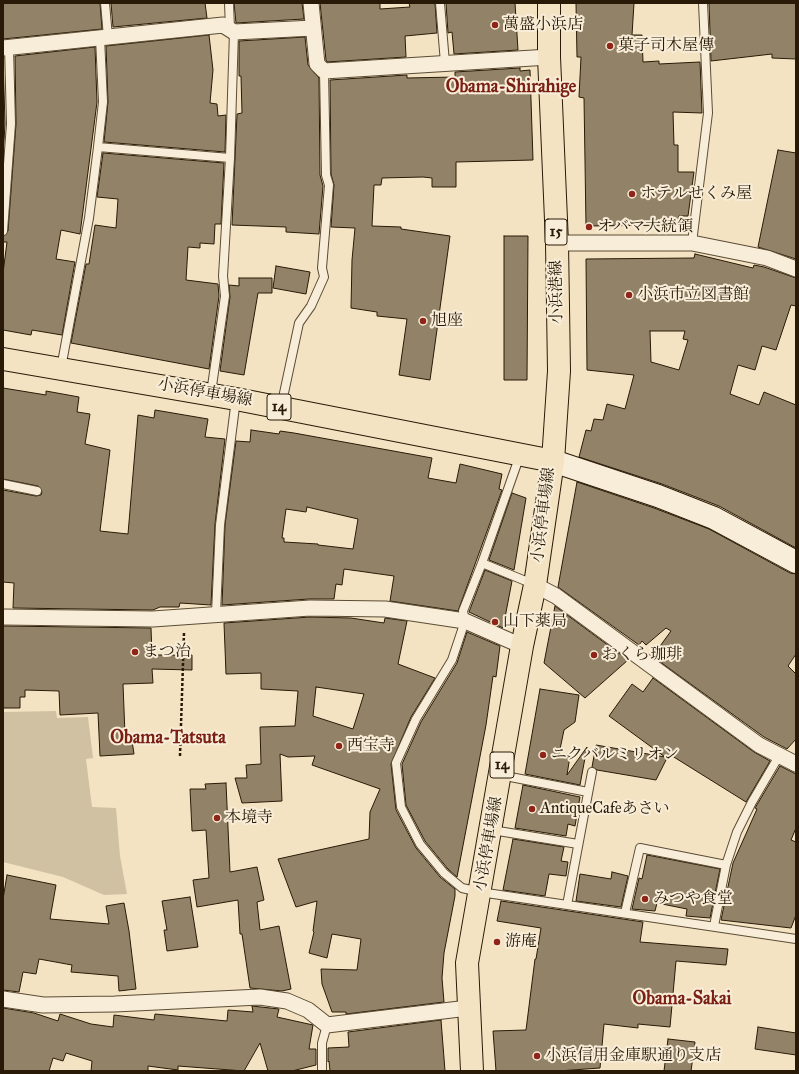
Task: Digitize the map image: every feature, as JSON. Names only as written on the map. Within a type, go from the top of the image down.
[{"type":"main road","name":"小浜港線","points":[[549,3],[549,57],[556,243],[558,371],[553,461]]},
{"type":"main road","name":"小浜停車場線","points":[[3,358],[211,394],[553,461],[535,585],[522,646],[467,963],[472,1071]]},
{"type":"street","points":[[311,3],[317,64],[324,71],[549,57]]},
{"type":"street","points":[[6,47],[223,24],[232,31],[313,28]]},
{"type":"street","points":[[556,243],[692,243],[767,258],[796,270]]},
{"type":"street","points":[[553,461],[658,496],[714,518],[796,562]]},
{"type":"street","points":[[535,585],[556,596],[752,740],[796,764]]},
{"type":"street","points":[[3,617],[153,619],[216,613],[310,608],[385,609],[465,621],[522,646]]},
{"type":"street","points":[[3,999],[43,1005],[115,1004],[260,997],[287,1001],[308,1010],[327,1026],[468,1008]]},
{"type":"lane","points":[[61,368],[89,218],[98,146],[103,102],[105,3]]},
{"type":"lane","points":[[211,394],[224,296],[223,276],[230,158],[232,31],[229,3]]},
{"type":"lane","points":[[440,3],[445,63]]},
{"type":"lane","points":[[692,243],[708,113],[703,3]]},
{"type":"lane","points":[[3,231],[11,124],[6,47]]},
{"type":"lane","points":[[281,408],[299,323],[311,306],[324,277],[322,268],[329,184],[326,175],[324,71]]},
{"type":"lane","points":[[98,146],[230,158]]},
{"type":"lane","points":[[216,613],[220,525],[236,399]]},
{"type":"lane","points":[[520,454],[482,563],[463,612],[465,621],[452,660],[416,719],[396,763],[402,806],[420,844],[444,873],[462,888],[480,892],[796,939]]},
{"type":"lane","points":[[3,484],[37,491]]},
{"type":"lane","points":[[482,563],[535,585]]},
{"type":"lane","points":[[714,926],[726,865],[740,826],[779,756]]},
{"type":"lane","points":[[567,905],[592,772]]},
{"type":"lane","points":[[500,775],[588,792]]},
{"type":"lane","points":[[491,830],[578,844]]},
{"type":"lane","points":[[625,913],[640,848],[726,865]]},
{"type":"lane","points":[[322,1071],[322,1042],[327,1026]]},
{"type":"path","points":[[180,756],[185,616]]},
{"type":"shaded area","points":[[56,711],[57,718],[88,717],[93,758],[86,759],[92,807],[116,808],[120,856],[127,894],[104,895],[63,877],[3,862],[3,712]]},
{"type":"building","points":[[3,3],[100,3],[102,29],[3,39]]},
{"type":"building","points":[[111,3],[205,3],[207,18],[113,27]]},
{"type":"building","points":[[234,3],[302,3],[304,19],[236,23]]},
{"type":"building","points":[[320,3],[380,3],[380,9],[410,7],[409,3],[435,3],[437,33],[405,36],[406,57],[327,62]]},
{"type":"building","name":"萬盛小浜店","points":[[446,3],[515,3],[518,50],[454,54],[452,32],[448,33]]},
{"type":"building","points":[[576,3],[634,3],[632,35],[642,35],[643,62],[659,61],[659,64],[700,62],[702,113],[673,112],[674,145],[678,145],[678,172],[694,172],[688,216],[679,216],[679,225],[586,226],[584,98],[579,97],[581,57],[577,57]]},
{"type":"building","points":[[709,3],[796,3],[796,59],[772,58],[772,54],[711,61]]},
{"type":"building","points":[[209,35],[213,70],[210,103],[217,104],[218,116],[226,115],[225,152],[104,142],[108,102],[106,46]]},
{"type":"building","points":[[305,37],[308,65],[319,78],[320,175],[323,186],[319,234],[286,232],[286,227],[232,225],[237,114],[242,113],[241,76],[239,76],[239,41]]},
{"type":"building","points":[[95,47],[97,102],[80,234],[61,230],[56,259],[75,262],[62,335],[32,330],[31,335],[3,330],[3,273],[7,242],[3,242],[3,236],[8,231],[16,124],[15,56]]},
{"type":"building","points":[[3,57],[5,124],[3,157]]},
{"type":"building","points":[[520,68],[520,71],[530,70],[533,160],[456,162],[456,187],[432,187],[432,178],[423,177],[382,178],[381,185],[374,185],[372,226],[401,227],[401,229],[450,236],[430,380],[399,375],[407,319],[377,316],[377,312],[351,308],[352,260],[355,228],[331,227],[334,185],[331,174],[330,80],[407,75],[407,78],[455,77],[455,72]]},
{"type":"building","points":[[778,150],[796,153],[796,259],[758,247]]},
{"type":"building","points":[[103,153],[224,163],[221,224],[215,224],[214,244],[200,243],[200,248],[188,247],[186,280],[218,284],[219,296],[209,369],[71,343],[86,264],[89,264],[95,225],[116,228],[118,199],[97,197]]},
{"type":"building","points":[[504,236],[528,236],[527,380],[504,380]]},
{"type":"building","points":[[695,254],[753,268],[754,265],[796,278],[796,306],[791,305],[776,350],[762,346],[755,370],[738,365],[730,394],[759,405],[764,392],[796,405],[796,548],[719,506],[662,484],[579,457],[586,430],[591,431],[594,419],[603,420],[607,404],[625,409],[634,375],[587,370],[586,259],[694,258]],"holes":[[[650,331],[685,331],[683,339],[688,340],[679,370],[651,362]]]},
{"type":"building","points":[[276,266],[310,272],[306,294],[273,288]]},
{"type":"building","points":[[239,278],[272,278],[272,293],[258,293],[244,375],[220,371],[230,297],[229,285],[239,286]]},
{"type":"building","points":[[3,388],[46,395],[46,391],[79,397],[77,412],[90,414],[85,444],[110,450],[100,531],[128,534],[138,415],[154,418],[155,410],[208,419],[205,437],[225,439],[215,524],[211,605],[180,603],[179,607],[160,607],[153,610],[13,608],[14,583],[3,582],[3,490],[36,496],[41,495],[42,492],[38,486],[3,479]]},
{"type":"building","points":[[251,430],[279,434],[280,431],[432,458],[428,478],[456,483],[460,464],[502,474],[499,489],[502,490],[458,611],[390,601],[394,576],[344,569],[342,585],[336,584],[334,599],[309,599],[222,605],[225,525],[236,441],[250,442]],"holes":[[[307,507],[358,519],[353,549],[318,544],[284,542],[284,538],[282,538],[286,509],[306,512]]]},
{"type":"building","points":[[577,482],[654,508],[709,529],[790,573],[796,574],[796,654],[788,666],[796,674],[796,739],[787,749],[764,737],[663,664],[655,653],[671,631],[666,628],[646,645],[642,641],[639,645],[558,587]]},
{"type":"building","points":[[512,493],[526,498],[514,570],[489,560]]},
{"type":"building","points":[[485,570],[512,581],[503,628],[469,612]]},
{"type":"building","points":[[555,606],[628,660],[585,698],[544,663]]},
{"type":"building","points":[[310,617],[351,618],[384,623],[385,618],[407,621],[398,664],[435,678],[411,717],[391,764],[396,810],[416,848],[440,877],[455,889],[444,953],[442,978],[444,1002],[346,1014],[346,1012],[332,1012],[322,984],[321,969],[357,970],[361,939],[332,934],[327,958],[309,953],[314,932],[317,901],[296,907],[278,859],[369,839],[370,812],[380,789],[312,765],[315,756],[288,757],[280,754],[282,801],[242,803],[235,778],[247,778],[246,765],[261,764],[260,727],[295,726],[298,691],[261,689],[261,673],[226,674],[224,623]],"holes":[[[316,687],[364,694],[353,729],[313,716]]]},
{"type":"building","points":[[3,626],[151,628],[152,655],[192,655],[192,670],[152,669],[153,683],[123,684],[125,735],[131,734],[134,754],[100,756],[98,713],[60,715],[59,691],[25,690],[25,697],[20,697],[20,708],[3,708]]},
{"type":"building","points":[[467,632],[500,646],[496,677],[493,676],[486,725],[457,877],[448,869],[425,841],[406,805],[402,764],[421,722],[457,663]]},
{"type":"building","points":[[653,678],[754,752],[770,761],[746,802],[669,754],[656,780],[597,770],[592,767],[596,745],[665,757],[609,716],[632,684],[643,692]]},
{"type":"building","points":[[540,689],[579,695],[575,722],[564,730],[559,754],[570,756],[567,775],[587,747],[580,785],[525,774]]},
{"type":"building","points":[[780,766],[796,774],[796,828],[791,840],[796,842],[796,915],[791,928],[721,920],[733,863],[757,809],[755,808]]},
{"type":"building","points":[[226,783],[230,872],[257,867],[264,900],[257,902],[260,930],[279,926],[291,989],[282,991],[250,988],[242,934],[240,934],[238,900],[197,907],[193,880],[209,878],[206,830],[192,831],[190,789],[206,789],[205,784]]},
{"type":"building","points":[[523,785],[580,797],[575,826],[568,824],[566,836],[515,828]]},
{"type":"building","points":[[513,839],[564,847],[561,861],[568,862],[566,876],[549,874],[545,896],[503,890]]},
{"type":"building","points":[[647,855],[720,869],[710,918],[686,916],[687,909],[657,903],[655,911],[632,909],[639,878],[642,879]]},
{"type":"building","points":[[612,872],[628,876],[621,907],[576,901],[580,874],[611,879]]},
{"type":"building","points":[[7,875],[56,885],[50,919],[109,924],[106,906],[124,903],[136,989],[119,991],[118,976],[71,972],[72,965],[39,959],[36,974],[23,972],[19,992],[3,990],[3,899]]},
{"type":"building","points":[[190,897],[198,947],[167,951],[164,930],[167,930],[162,901]]},
{"type":"building","points":[[501,901],[643,922],[640,942],[728,949],[726,965],[676,961],[670,1027],[638,1024],[638,1028],[604,1024],[600,1068],[558,1071],[496,1071],[493,1031],[526,1030],[535,959],[541,928],[497,921]]},
{"type":"building","points":[[252,1006],[279,1009],[277,1017],[313,1025],[309,1049],[316,1049],[316,1065],[292,1071],[268,1071],[260,1043],[244,1071],[178,1066],[178,1070],[148,1066],[148,1071],[91,1071],[92,1061],[66,1053],[63,1061],[53,1058],[49,1071],[3,1071],[3,1008],[34,1013],[58,1021],[60,1014],[91,1024],[113,1027],[114,1015],[154,1020],[155,1014],[227,1021],[228,1010],[253,1012]]},
{"type":"building","points":[[441,1020],[445,1071],[330,1071],[329,1061],[328,1062],[328,1048],[349,1047],[348,1032]]},
{"type":"building","points":[[758,1027],[796,1033],[796,1055],[755,1049]]},
{"type":"building","points":[[668,1039],[695,1042],[691,1071],[664,1071]]},
{"type":"place","name":"萬盛小浜店","points":[[495,25]]},
{"type":"place","name":"菓子司木屋傳","points":[[610,46]]},
{"type":"place","name":"ホテルせくみ屋","points":[[632,194]]},
{"type":"place","name":"オバマ大統領","points":[[589,227]]},
{"type":"place","name":"小浜市立図書館","points":[[629,295]]},
{"type":"place","name":"旭座","points":[[423,321]]},
{"type":"place","name":"山下薬局","points":[[495,622]]},
{"type":"place","name":"まつ治","points":[[135,652]]},
{"type":"place","name":"おくら珈琲","points":[[594,655]]},
{"type":"place","name":"西宝寺","points":[[339,746]]},
{"type":"place","name":"ニクバルミリオン","points":[[543,755]]},
{"type":"place","name":"AntiqueCafeあさい","points":[[532,809]]},
{"type":"place","name":"本境寺","points":[[217,818]]},
{"type":"place","name":"みつや食堂","points":[[645,899]]},
{"type":"place","name":"游庵","points":[[497,942]]},
{"type":"place","name":"小浜信用金庫駅通り支店","points":[[537,1056]]},
{"type":"district","name":"Obama-Shirahige","points":[[511,88]]},
{"type":"district","name":"Obama-Tatsuta","points":[[168,739]]},
{"type":"district","name":"Obama-Sakai","points":[[682,1000]]}]
